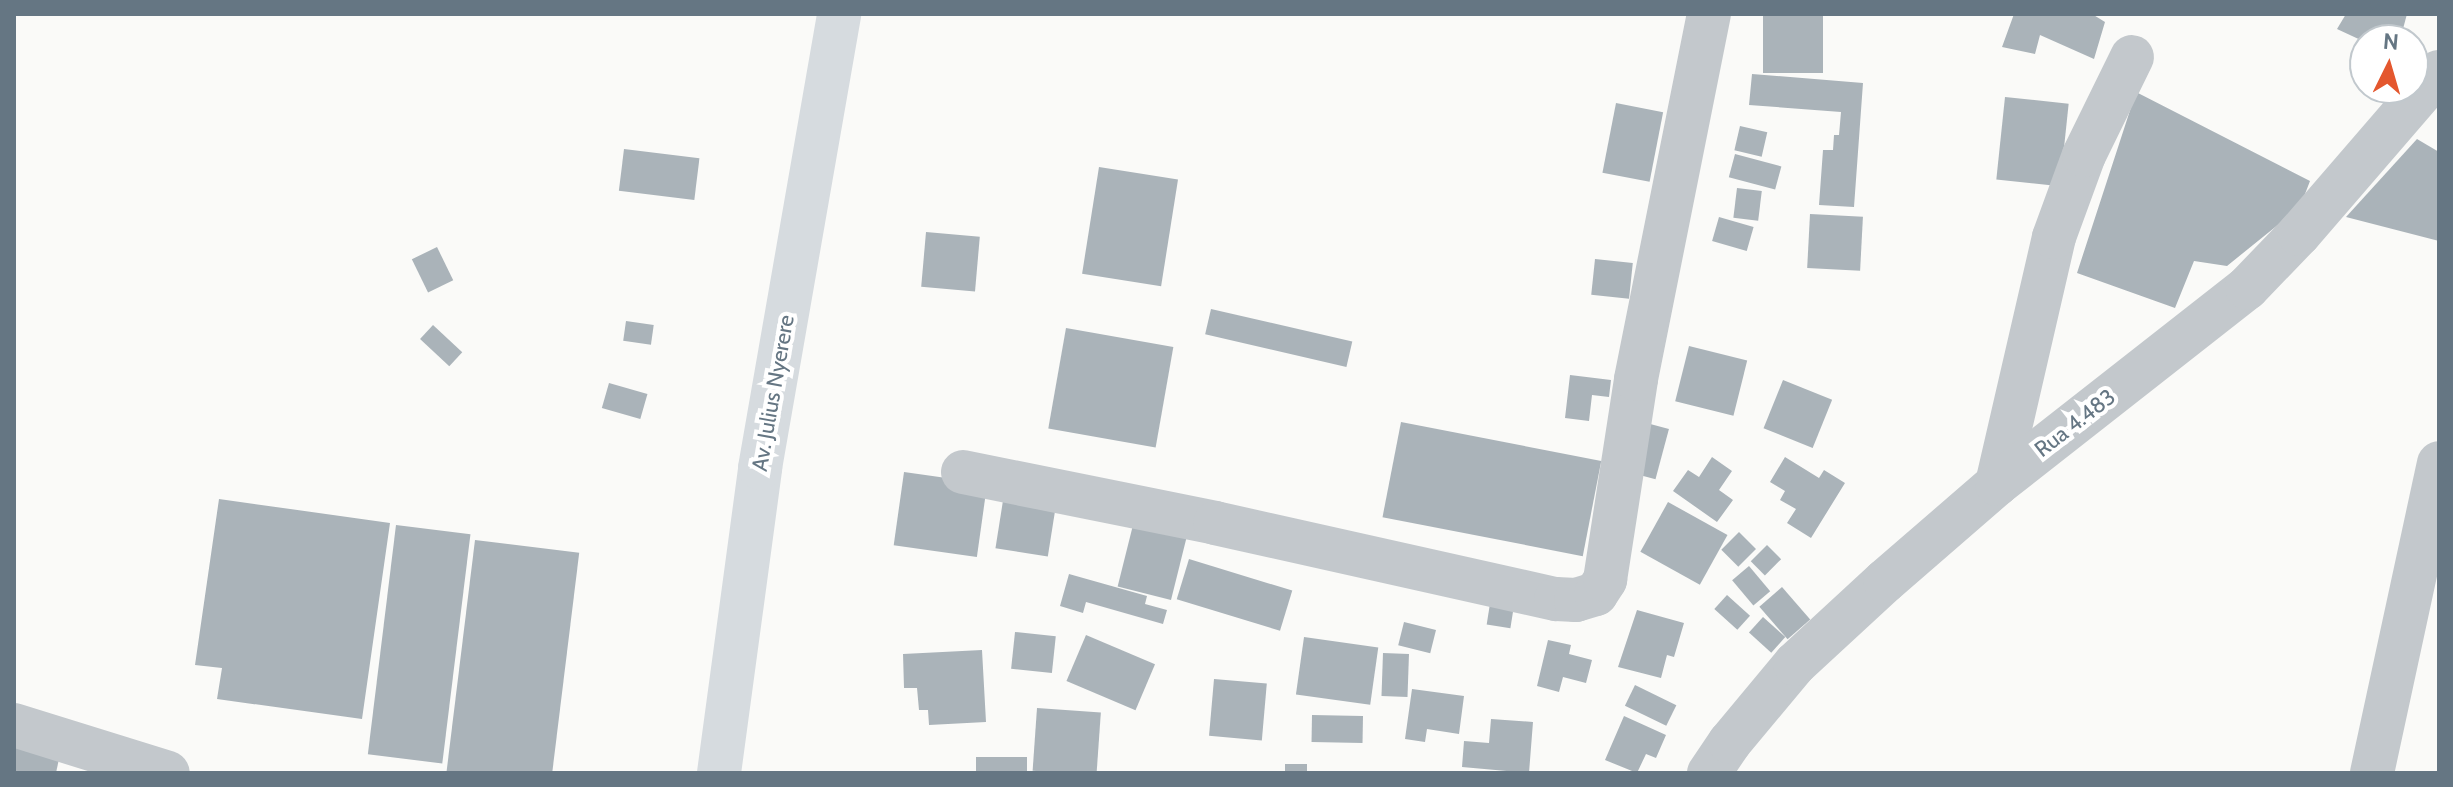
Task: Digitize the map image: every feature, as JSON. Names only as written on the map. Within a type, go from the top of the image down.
[{"type":"main road","name":"Av. Julius Nyerere","points":[[719,773],[760,468],[839,14]]},
{"type":"street","points":[[963,472],[1215,523],[1556,599],[1576,600],[1596,594],[1605,580],[1636,379],[1709,14]]},
{"type":"street","points":[[1997,484],[2054,237],[2084,155],[2132,57]]},
{"type":"street","name":"Rua 4.483","points":[[1709,773],[1730,742],[1795,664],[1997,484],[2247,288],[2299,234],[2439,72]]},
{"type":"street","points":[[2372,773],[2439,463]]},
{"type":"street","points":[[14,725],[168,773]]},
{"type":"building","points":[[1763,14],[1823,14],[1823,73],[1763,73]]},
{"type":"building","points":[[2014,14],[2092,14],[2105,22],[2094,59],[2040,35],[2035,54],[2002,47]]},
{"type":"building","points":[[2346,14],[2407,14],[2404,24],[2349,24],[2349,35],[2337,29]]},
{"type":"building","points":[[1752,74],[1863,83],[1854,207],[1819,205],[1823,150],[1833,150],[1834,135],[1839,135],[1841,112],[1749,105]]},
{"type":"building","points":[[2136,92],[2310,181],[2300,207],[2227,266],[2194,261],[2175,308],[2077,273]]},
{"type":"building","points":[[2005,97],[2069,104],[2060,186],[1996,180]]},
{"type":"building","points":[[1616,103],[1663,112],[1650,182],[1602,173]]},
{"type":"building","points":[[1740,126],[1767,132],[1762,157],[1734,150]]},
{"type":"building","points":[[2417,139],[2439,152],[2439,241],[2346,217]]},
{"type":"building","points":[[624,149],[699,158],[694,200],[619,191]]},
{"type":"building","points":[[1735,154],[1781,166],[1775,190],[1729,177]]},
{"type":"building","points":[[1099,167],[1178,180],[1161,286],[1082,274]]},
{"type":"building","points":[[1737,188],[1762,191],[1758,221],[1733,218]]},
{"type":"building","points":[[1810,214],[1863,217],[1860,271],[1807,268]]},
{"type":"building","points":[[1719,217],[1754,227],[1747,251],[1712,241]]},
{"type":"building","points":[[926,232],[980,237],[975,291],[921,287]]},
{"type":"building","points":[[437,247],[453,280],[428,293],[412,259]]},
{"type":"building","points":[[1595,259],[1633,263],[1629,299],[1591,295]]},
{"type":"building","points":[[1211,309],[1352,342],[1346,367],[1205,334]]},
{"type":"building","points":[[626,321],[654,325],[651,345],[623,341]]},
{"type":"building","points":[[433,325],[462,352],[449,366],[420,339]]},
{"type":"building","points":[[1066,328],[1173,347],[1156,447],[1048,428]]},
{"type":"building","points":[[1689,346],[1747,361],[1733,416],[1675,401]]},
{"type":"building","points":[[1570,375],[1611,380],[1609,397],[1592,395],[1589,421],[1565,418]]},
{"type":"building","points":[[1783,380],[1832,400],[1813,448],[1764,428]]},
{"type":"building","points":[[609,383],[647,394],[640,419],[602,408]]},
{"type":"building","points":[[1639,421],[1669,429],[1655,479],[1626,471]]},
{"type":"building","points":[[1401,422],[1601,461],[1583,556],[1382,517]]},
{"type":"building","points":[[1712,457],[1732,471],[1719,490],[1733,500],[1717,522],[1673,491],[1688,470],[1699,477]]},
{"type":"building","points":[[1785,457],[1819,478],[1824,470],[1845,483],[1811,538],[1787,523],[1796,509],[1780,500],[1785,491],[1770,482]]},
{"type":"building","points":[[904,472],[987,484],[977,557],[894,545]]},
{"type":"building","points":[[1005,488],[1057,496],[1048,557],[995,548]]},
{"type":"building","points":[[219,499],[390,523],[362,719],[217,699],[222,668],[195,665]]},
{"type":"building","points":[[1668,502],[1727,535],[1700,585],[1640,552]]},
{"type":"building","points":[[1137,509],[1190,522],[1171,600],[1118,587]]},
{"type":"building","points":[[396,525],[470,534],[442,763],[368,754]]},
{"type":"building","points":[[1739,532],[1756,549],[1738,567],[1721,550]]},
{"type":"building","points":[[475,540],[579,553],[552,773],[446,772]]},
{"type":"building","points":[[1767,545],[1781,559],[1765,575],[1751,561]]},
{"type":"building","points":[[1189,559],[1292,591],[1280,631],[1177,599]]},
{"type":"building","points":[[1749,566],[1770,591],[1753,605],[1732,580]]},
{"type":"building","points":[[1069,574],[1147,596],[1145,604],[1167,610],[1163,624],[1086,602],[1083,613],[1060,606]]},
{"type":"building","points":[[1782,587],[1810,619],[1788,639],[1759,607]]},
{"type":"building","points":[[1492,591],[1516,595],[1510,628],[1487,625]]},
{"type":"building","points":[[1727,595],[1750,616],[1737,630],[1714,609]]},
{"type":"building","points":[[1637,610],[1684,623],[1674,657],[1667,655],[1661,678],[1618,667]]},
{"type":"building","points":[[1763,617],[1785,637],[1771,653],[1749,633]]},
{"type":"building","points":[[1404,622],[1436,630],[1430,653],[1398,645]]},
{"type":"building","points":[[1015,632],[1056,636],[1052,673],[1011,669]]},
{"type":"building","points":[[1086,635],[1155,664],[1136,710],[1066,681]]},
{"type":"building","points":[[1304,637],[1378,647],[1370,705],[1296,694]]},
{"type":"building","points":[[1548,640],[1571,645],[1569,654],[1592,660],[1586,683],[1563,677],[1559,692],[1537,686]]},
{"type":"building","points":[[982,650],[986,722],[929,725],[928,710],[919,710],[917,688],[904,688],[903,654]]},
{"type":"building","points":[[1383,653],[1409,654],[1407,697],[1381,696]]},
{"type":"building","points":[[1214,679],[1267,684],[1262,740],[1209,736]]},
{"type":"building","points":[[1635,685],[1676,705],[1666,726],[1625,706]]},
{"type":"building","points":[[1412,689],[1464,696],[1459,734],[1427,729],[1425,742],[1405,739]]},
{"type":"building","points":[[1037,708],[1101,712],[1097,773],[1033,771]]},
{"type":"building","points":[[1312,715],[1363,716],[1363,743],[1312,742]]},
{"type":"building","points":[[1624,716],[1666,735],[1656,758],[1646,754],[1637,773],[1605,760]]},
{"type":"building","points":[[1491,719],[1533,722],[1529,773],[1462,767],[1464,741],[1489,743]]},
{"type":"building","points":[[14,744],[60,754],[56,773],[14,773]]},
{"type":"building","points":[[976,757],[1027,757],[1027,773],[976,773]]},
{"type":"building","points":[[1285,764],[1307,764],[1307,773],[1285,773]]}]
